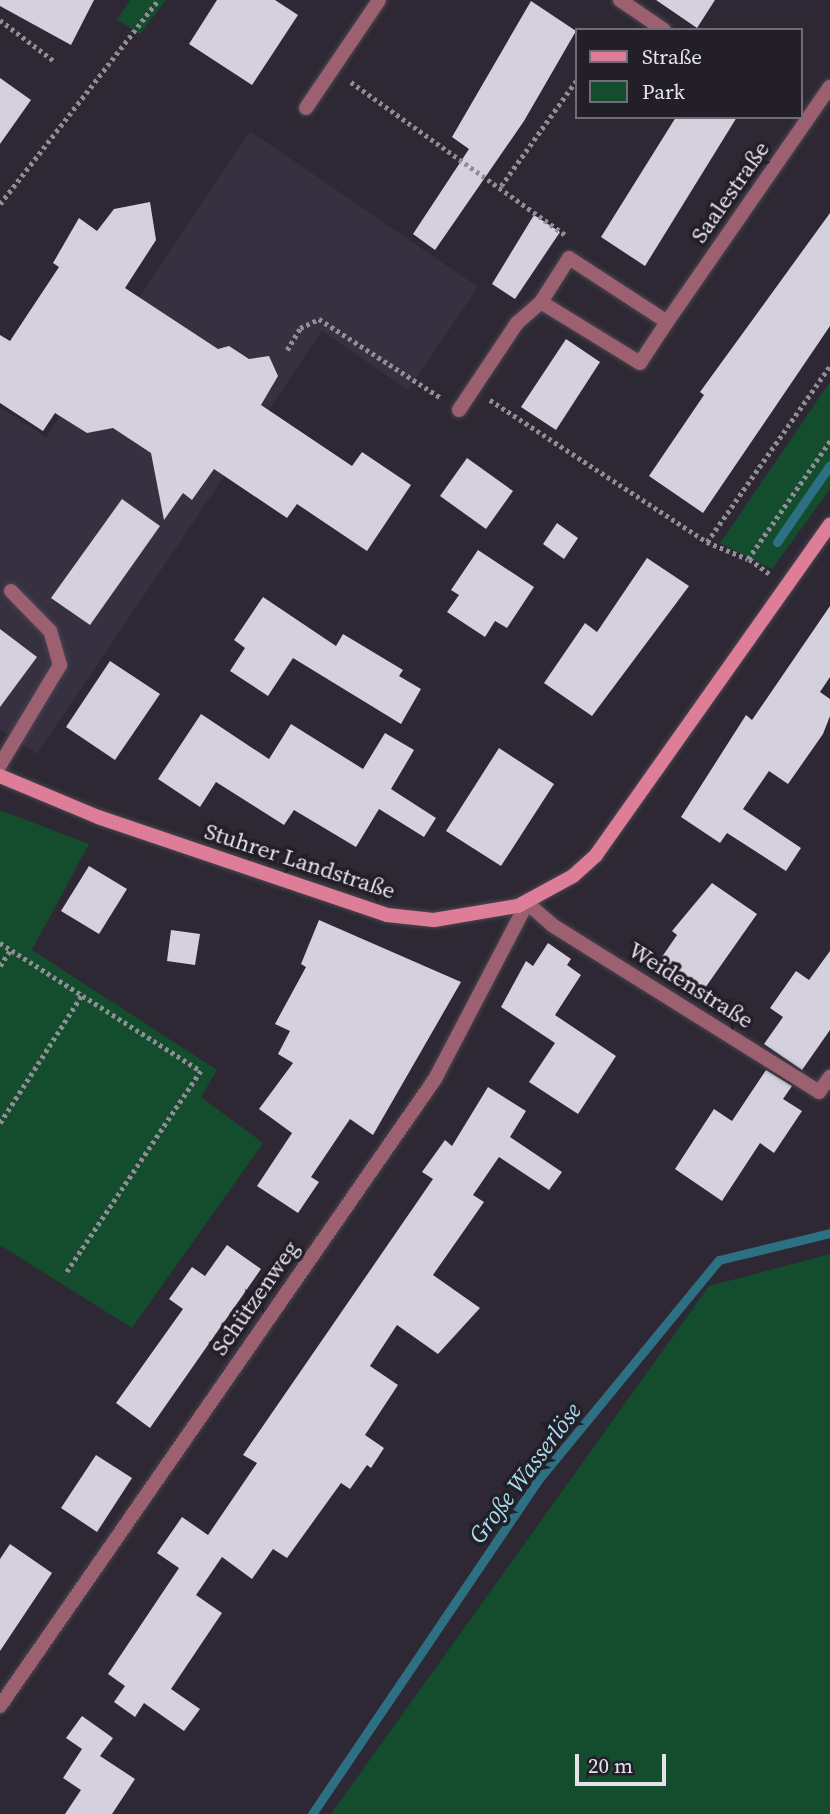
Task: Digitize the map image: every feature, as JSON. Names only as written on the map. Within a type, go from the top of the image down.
[{"type":"main road","name":"Stuhrer Landstraße","points":[[0,776],[98,817],[387,915],[435,920],[527,903],[596,855],[830,524]]},
{"type":"street","points":[[306,108],[379,0]]},
{"type":"street","points":[[620,0],[661,28]]},
{"type":"street","name":"Saalestraße","points":[[802,118],[830,87]]},
{"type":"street","name":"Saalestraße","points":[[541,302],[640,363],[799,121]]},
{"type":"street","points":[[459,410],[517,323],[541,302],[569,258],[667,322]]},
{"type":"street","points":[[0,765],[60,665],[50,631],[11,591]]},
{"type":"street","name":"Weidenstraße","points":[[527,903],[552,925],[819,1092],[830,1077]]},
{"type":"street","name":"Schützenweg","points":[[0,1706],[435,1079],[527,903]]},
{"type":"path","points":[[0,204],[158,0]]},
{"type":"path","points":[[0,20],[54,61]]},
{"type":"path","points":[[332,69],[567,231],[569,258]]},
{"type":"path","points":[[502,186],[574,84]]},
{"type":"path","points":[[287,351],[300,328],[319,319],[459,410]]},
{"type":"path","points":[[707,542],[830,366]]},
{"type":"path","points":[[472,389],[707,542],[748,559],[788,586]]},
{"type":"path","points":[[748,559],[830,441]]},
{"type":"path","points":[[0,943],[83,993],[201,1071],[65,1275]]},
{"type":"path","points":[[0,966],[11,949]]},
{"type":"path","points":[[0,1123],[83,993]]},
{"type":"shaded area","points":[[250,131],[478,287],[408,390],[322,331],[37,754],[0,729],[0,407],[46,437]]},
{"type":"green space","points":[[130,0],[166,0],[140,34],[117,20]]},
{"type":"green space","points":[[830,382],[830,489],[772,569],[720,543]]},
{"type":"green space","points":[[0,810],[89,844],[32,950],[217,1070],[201,1097],[263,1143],[132,1328],[0,1245]]},
{"type":"green space","points":[[830,1254],[830,1814],[331,1814],[709,1286]]},
{"type":"building","points":[[0,0],[94,0],[71,45],[0,6]]},
{"type":"building","points":[[217,0],[275,0],[298,15],[252,85],[189,44]]},
{"type":"building","points":[[656,0],[715,0],[697,28]]},
{"type":"building","points":[[531,1],[574,30],[574,34],[524,121],[435,250],[413,234],[469,149],[452,137]]},
{"type":"building","points":[[0,78],[31,100],[0,144]]},
{"type":"building","points":[[675,119],[736,119],[645,266],[601,237]]},
{"type":"building","points":[[150,202],[156,240],[125,288],[218,349],[229,346],[249,359],[269,356],[278,376],[261,405],[352,466],[362,452],[411,485],[367,551],[297,504],[287,518],[214,469],[192,500],[183,493],[164,520],[151,453],[113,428],[87,433],[55,413],[43,431],[0,403],[0,335],[10,341],[59,267],[53,263],[79,218],[97,231],[114,209]]},
{"type":"building","points":[[830,213],[830,326],[703,513],[649,476],[704,395],[700,392]]},
{"type":"building","points":[[534,215],[560,232],[515,299],[492,284]]},
{"type":"building","points":[[566,339],[600,362],[556,430],[521,407]]},
{"type":"building","points":[[467,458],[513,491],[486,529],[440,496]]},
{"type":"building","points":[[122,499],[160,526],[90,625],[51,598]]},
{"type":"building","points":[[557,523],[578,538],[564,559],[543,544]]},
{"type":"building","points":[[478,550],[534,587],[507,628],[495,621],[485,637],[447,612],[459,595],[451,590]]},
{"type":"building","points":[[647,558],[689,586],[592,716],[544,683],[585,623],[597,632]]},
{"type":"building","points":[[263,597],[336,646],[343,634],[403,670],[399,676],[421,689],[401,724],[293,658],[268,696],[230,671],[245,648],[234,640]]},
{"type":"building","points":[[830,606],[830,677],[820,692],[830,699],[830,716],[823,734],[788,784],[769,771],[743,809],[801,848],[786,871],[727,833],[720,843],[681,817],[746,715],[752,720]]},
{"type":"building","points":[[0,629],[37,657],[0,707]]},
{"type":"building","points":[[110,661],[160,694],[115,760],[66,727]]},
{"type":"building","points":[[201,714],[269,759],[291,724],[363,769],[385,733],[414,750],[391,789],[436,818],[424,837],[379,809],[356,847],[294,810],[284,825],[216,782],[200,807],[158,779]]},
{"type":"building","points":[[499,748],[554,784],[501,866],[446,831]]},
{"type":"building","points":[[89,866],[127,889],[99,934],[61,911]]},
{"type":"building","points":[[712,883],[757,914],[698,998],[655,967],[677,935],[672,931]]},
{"type":"building","points":[[319,920],[461,982],[373,1135],[350,1119],[311,1177],[319,1182],[298,1213],[257,1186],[292,1133],[259,1109],[293,1063],[278,1054],[290,1031],[275,1024],[306,967],[301,964]]},
{"type":"building","points":[[171,930],[200,934],[195,965],[167,961]]},
{"type":"building","points":[[548,943],[571,959],[567,965],[581,975],[555,1015],[616,1056],[578,1114],[529,1082],[555,1043],[501,1007],[526,961],[533,966]]},
{"type":"building","points":[[830,951],[830,1030],[802,1070],[764,1044],[783,1017],[770,1008],[796,971],[809,980]]},
{"type":"building","points":[[766,1070],[792,1086],[783,1099],[802,1111],[774,1153],[760,1143],[722,1201],[675,1169],[714,1109],[732,1121]]},
{"type":"building","points":[[488,1087],[526,1111],[510,1137],[562,1172],[549,1190],[499,1157],[473,1195],[484,1202],[433,1275],[480,1308],[438,1354],[397,1325],[370,1366],[398,1385],[365,1435],[384,1448],[371,1468],[367,1465],[350,1489],[341,1483],[287,1558],[273,1549],[252,1579],[222,1557],[196,1595],[222,1613],[171,1689],[200,1709],[184,1731],[144,1703],[135,1717],[114,1702],[125,1686],[108,1674],[179,1568],[157,1553],[182,1517],[208,1535],[257,1463],[243,1455],[433,1179],[422,1172],[445,1140],[452,1146]]},
{"type":"building","points":[[227,1245],[261,1269],[150,1428],[116,1403],[183,1309],[169,1299],[192,1267],[205,1276]]},
{"type":"building","points":[[96,1455],[132,1478],[97,1532],[61,1508]]},
{"type":"building","points":[[10,1544],[52,1573],[0,1651],[0,1559]]},
{"type":"building","points":[[82,1716],[113,1738],[100,1756],[135,1779],[112,1814],[65,1814],[81,1790],[63,1778],[82,1749],[66,1738]]},
{"type":"waterway","points":[[777,542],[830,465]]},
{"type":"waterway","name":"Große Wasserlöse","points":[[312,1814],[538,1480],[719,1260],[830,1233]]}]
